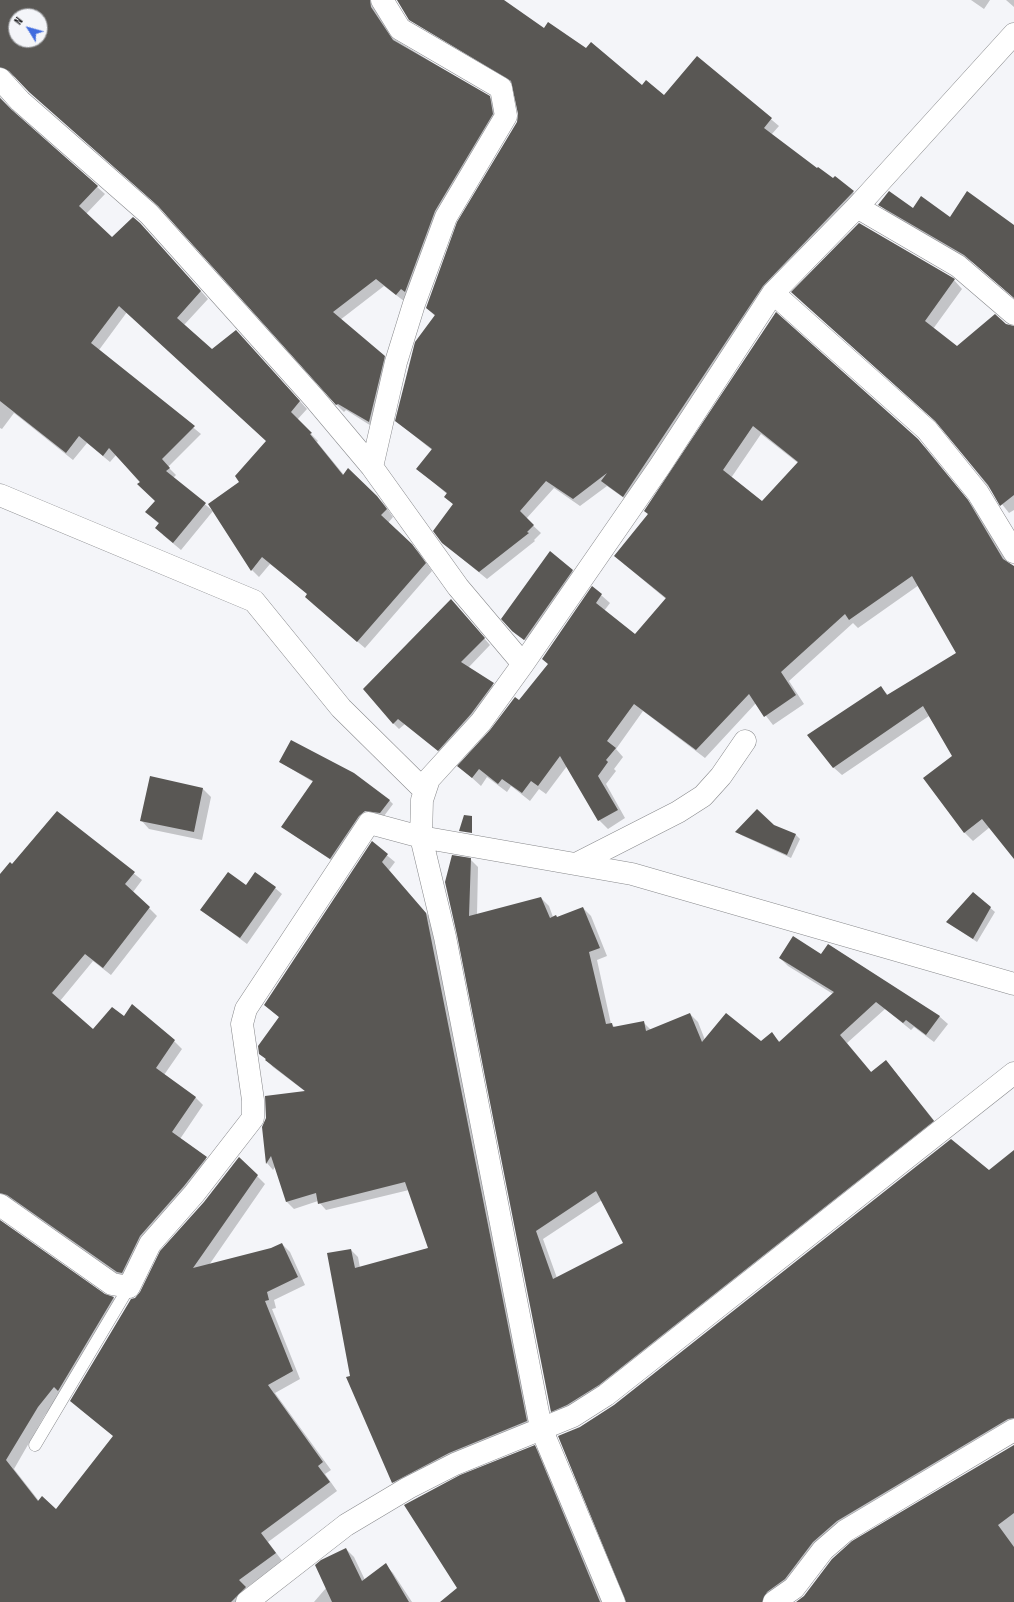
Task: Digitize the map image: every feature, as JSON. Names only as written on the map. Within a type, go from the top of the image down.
[{"type":"street","points":[[372,467],[396,362],[414,304],[444,225],[506,116],[501,88],[400,29],[382,0]]},
{"type":"street","points":[[614,1602],[541,1428],[446,945],[421,837],[422,800],[429,779],[481,722],[524,664],[660,466],[773,293],[857,207],[1014,34]]},
{"type":"street","points":[[0,79],[20,101],[149,214],[314,398],[372,467],[458,587],[524,664]]},
{"type":"street","points":[[857,207],[958,266],[1014,314]]},
{"type":"street","points":[[773,293],[927,430],[978,493],[1014,552]]},
{"type":"street","points":[[0,495],[254,601],[340,708],[425,791]]},
{"type":"street","points":[[576,864],[678,812],[703,796],[721,776],[745,741]]},
{"type":"street","points":[[0,1205],[112,1284],[129,1287],[150,1244],[194,1194],[253,1118],[253,1100],[242,1024],[246,1009],[369,823],[421,837],[632,874],[1014,984]]},
{"type":"street","points":[[247,1602],[346,1525],[408,1488],[455,1464],[573,1416],[606,1395],[1014,1073]]},
{"type":"street","points":[[774,1602],[794,1588],[823,1550],[845,1531],[1014,1430]]},
{"type":"lane","points":[[35,1445],[129,1287]]},
{"type":"building","points":[[0,0],[370,0],[371,7],[393,40],[490,96],[493,114],[435,211],[405,292],[401,289],[396,295],[376,279],[333,312],[385,356],[369,422],[338,404],[336,405],[158,206],[29,92],[9,71],[0,67]]},
{"type":"building","points":[[397,0],[504,0],[544,28],[548,22],[586,48],[591,42],[642,85],[646,80],[664,95],[697,56],[772,118],[764,128],[817,168],[818,167],[833,178],[835,176],[854,191],[763,286],[623,497],[601,481],[607,473],[573,499],[546,481],[520,511],[534,525],[527,532],[529,533],[479,572],[442,543],[433,531],[453,504],[444,497],[447,493],[416,469],[432,449],[395,421],[415,342],[435,315],[426,308],[457,222],[517,122],[518,114],[511,81],[409,20]]},
{"type":"building","points":[[0,98],[98,186],[79,206],[112,237],[133,217],[140,223],[201,291],[177,318],[212,349],[236,330],[300,401],[291,412],[312,433],[310,434],[343,475],[348,468],[377,496],[387,509],[381,515],[412,544],[426,563],[357,642],[305,597],[307,594],[262,557],[251,571],[208,504],[239,482],[235,476],[266,441],[119,306],[91,343],[195,426],[162,459],[170,468],[166,471],[206,503],[173,543],[155,528],[159,523],[145,512],[155,501],[137,484],[140,482],[109,448],[103,456],[79,436],[66,453],[0,401]]},
{"type":"building","points":[[889,191],[913,208],[921,196],[950,217],[967,191],[1014,225],[1014,298],[964,255],[878,205]]},
{"type":"building","points":[[859,223],[955,279],[925,321],[957,346],[995,314],[1006,324],[1014,326],[1014,495],[1000,506],[988,485],[935,421],[791,292]]},
{"type":"building","points":[[776,312],[918,439],[968,500],[1003,559],[1014,566],[1014,859],[982,819],[964,833],[923,778],[952,756],[923,706],[833,768],[807,735],[881,686],[887,695],[956,653],[912,576],[849,620],[845,614],[781,672],[796,695],[764,717],[749,694],[696,750],[634,704],[607,741],[616,748],[606,760],[608,762],[598,776],[618,810],[598,821],[560,756],[538,786],[531,781],[522,793],[502,779],[498,784],[479,769],[472,778],[457,766],[490,730],[515,697],[519,700],[548,664],[542,659],[592,586],[602,594],[596,603],[635,634],[666,598],[614,556],[648,514],[644,511]],"holes":[[[753,426],[798,462],[762,501],[723,470]]]},
{"type":"building","points":[[550,551],[573,570],[524,640],[512,631],[501,619]]},
{"type":"building","points":[[451,599],[485,638],[461,662],[494,683],[471,714],[438,751],[398,719],[393,724],[363,689]]},
{"type":"building","points":[[291,740],[354,773],[390,800],[380,813],[365,811],[359,816],[330,859],[281,827],[313,781],[279,762]]},
{"type":"building","points":[[150,776],[203,788],[194,832],[140,821]]},
{"type":"building","points":[[757,809],[774,825],[796,834],[787,855],[735,832]]},
{"type":"building","points":[[57,811],[135,872],[125,884],[150,907],[103,968],[85,954],[52,993],[93,1029],[112,1007],[124,1016],[132,1004],[175,1040],[156,1068],[196,1097],[172,1132],[207,1157],[184,1186],[140,1236],[122,1273],[117,1272],[7,1195],[0,1193],[0,874],[10,862],[12,864]]},
{"type":"building","points":[[464,815],[472,816],[472,833],[459,831]]},
{"type":"building","points":[[372,841],[388,854],[382,862],[426,913],[527,1421],[449,1453],[392,1483],[346,1377],[350,1376],[327,1253],[351,1249],[355,1268],[428,1248],[405,1182],[318,1204],[316,1193],[286,1202],[271,1156],[266,1164],[262,1127],[266,1118],[265,1096],[305,1091],[265,1060],[266,1059],[259,1054],[258,1046],[279,1017],[264,1005]]},
{"type":"building","points":[[452,855],[471,858],[469,916],[541,897],[550,918],[556,915],[557,917],[583,907],[600,948],[589,952],[606,1024],[612,1023],[613,1027],[644,1021],[646,1031],[690,1013],[702,1042],[726,1013],[761,1041],[772,1032],[779,1042],[834,992],[779,958],[793,936],[821,954],[828,944],[940,1016],[926,1035],[906,1020],[903,1023],[876,1002],[840,1035],[871,1072],[886,1060],[934,1121],[599,1385],[567,1405],[551,1412],[457,935],[445,882]],"holes":[[[596,1191],[623,1243],[553,1279],[536,1231]]]},
{"type":"building","points":[[228,872],[246,885],[255,872],[276,887],[240,938],[200,910]]},
{"type":"building","points":[[973,892],[991,907],[973,939],[946,922]]},
{"type":"building","points":[[951,1139],[989,1170],[1014,1150],[1014,1418],[1008,1419],[837,1521],[813,1542],[785,1579],[767,1592],[762,1602],[626,1602],[558,1436],[580,1427],[614,1405]]},
{"type":"building","points":[[239,1157],[258,1175],[193,1268],[271,1248],[282,1243],[298,1277],[267,1292],[269,1300],[265,1301],[293,1371],[268,1385],[323,1462],[318,1466],[330,1482],[261,1533],[276,1553],[239,1580],[246,1587],[231,1602],[0,1602],[0,1220],[105,1294],[114,1297],[58,1391],[54,1387],[38,1407],[6,1460],[38,1501],[42,1496],[56,1509],[113,1436],[70,1401],[131,1299],[135,1298],[140,1292],[160,1251],[204,1202]]},
{"type":"building","points":[[535,1445],[600,1602],[440,1602],[457,1588],[404,1505],[460,1475]]},
{"type":"building","points":[[1014,1445],[1014,1513],[998,1525],[1014,1547],[1014,1602],[796,1602],[804,1596],[832,1559],[852,1541]]},
{"type":"building","points":[[346,1548],[362,1581],[386,1563],[409,1602],[332,1602],[315,1565],[321,1560]]}]
